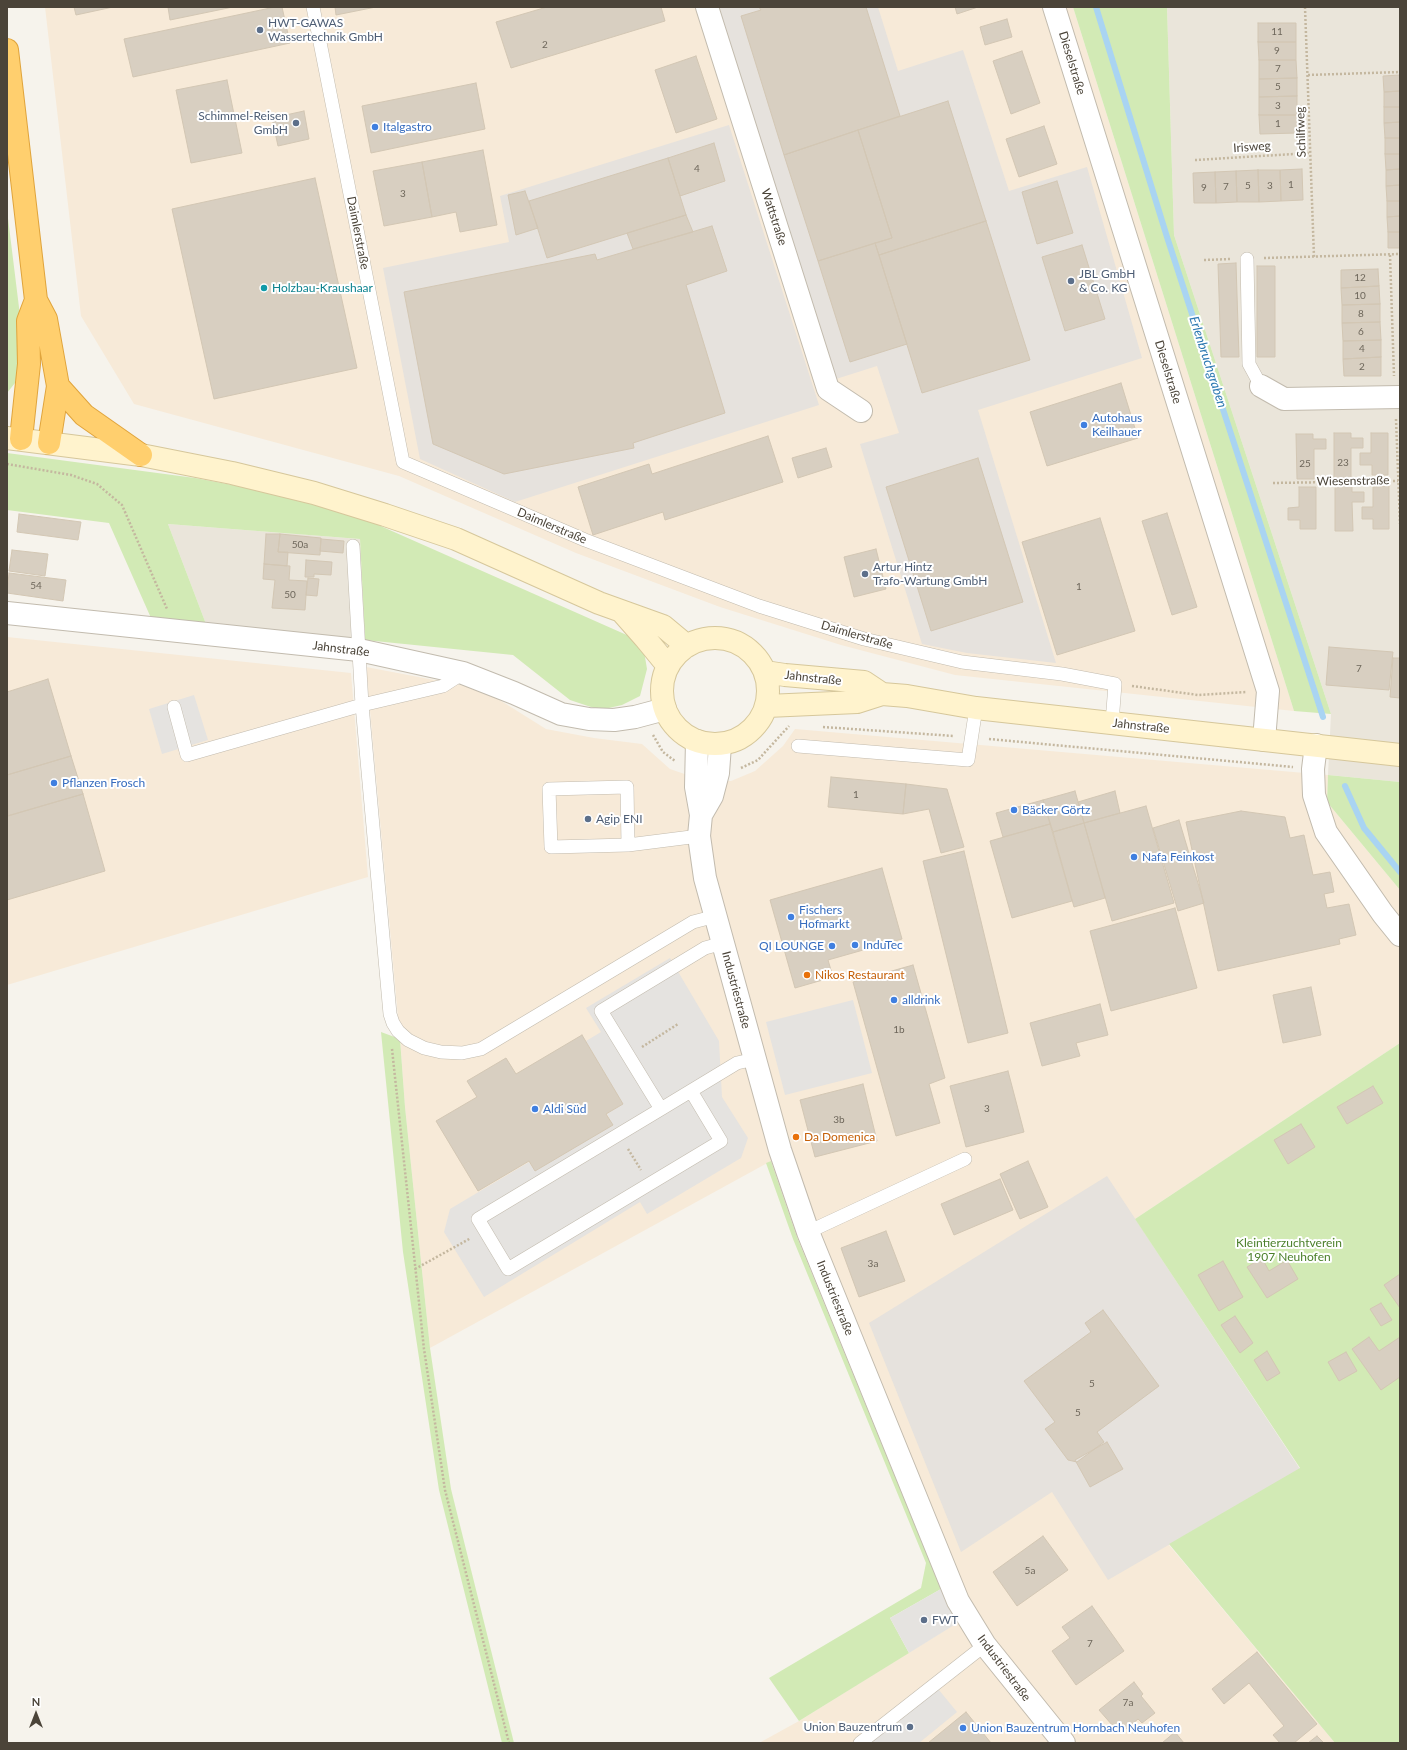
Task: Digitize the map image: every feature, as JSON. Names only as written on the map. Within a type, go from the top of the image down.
[{"type":"highway","points":[[7,50],[36,300],[46,319],[58,386],[49,443]]},
{"type":"highway","points":[[14,438],[29,364],[28,321],[36,300]]},
{"type":"highway","points":[[58,386],[84,415],[141,455]]},
{"type":"street","name":"Wattstraße","points":[[708,7],[828,389],[861,410]]},
{"type":"street","name":"Dieselstraße","points":[[1054,7],[1268,691],[1264,740]]},
{"type":"street","points":[[1261,386],[1284,399],[1397,397]]},
{"type":"street","points":[[14,438],[141,455],[232,473],[314,493],[385,515],[456,540],[622,612],[663,626],[687,646]]},
{"type":"street","name":"Jahnstraße","points":[[7,612],[359,650],[463,673],[561,714],[589,719],[614,720],[635,717],[665,709]]},
{"type":"street","points":[[622,612],[668,666]]},
{"type":"street","points":[[717,638],[732,640],[746,647],[757,658],[765,672],[769,689],[767,706],[760,721],[749,733],[736,741],[720,745],[697,741],[683,734],[672,723],[665,709],[662,695],[663,680],[668,666],[676,655],[687,646],[702,640],[717,638]]},
{"type":"street","name":"Jahnstraße","points":[[765,672],[864,682],[882,694]]},
{"type":"street","name":"Jahnstraße","points":[[767,706],[857,702],[882,694],[907,696],[976,708],[1400,755]]},
{"type":"street","name":"Industriestraße","points":[[697,741],[696,787],[701,815],[699,836],[705,878],[780,1150],[808,1232],[958,1601],[985,1645],[1064,1743]]},
{"type":"street","name":"Industriestraße","points":[[701,815],[712,796],[718,772],[720,745]]},
{"type":"street","points":[[1316,745],[1313,769],[1314,795],[1326,832],[1383,914],[1400,934]]},
{"type":"lane","name":"Daimlerstraße","points":[[313,7],[403,462],[585,540],[759,606],[864,639],[962,662],[1062,674],[1116,684]]},
{"type":"lane","points":[[1247,259],[1249,364],[1261,386]]},
{"type":"lane","points":[[352,546],[362,705],[390,1014],[398,1031],[408,1040],[424,1048],[441,1052],[462,1053],[481,1049],[693,922],[716,916]]},
{"type":"lane","points":[[174,707],[188,755],[362,705],[444,686],[463,673]]},
{"type":"lane","points":[[1112,723],[1116,684]]},
{"type":"lane","points":[[798,746],[968,760],[976,708]]},
{"type":"lane","points":[[628,844],[627,787],[549,789],[551,847],[628,844],[699,836]]},
{"type":"lane","points":[[661,1109],[601,1011],[705,948],[723,943]]},
{"type":"lane","points":[[691,1091],[721,1141],[508,1269],[478,1219],[737,1063],[755,1059]]},
{"type":"lane","points":[[808,1232],[966,1159]]},
{"type":"lane","points":[[860,1743],[985,1645]]},
{"type":"path","name":"Schilfweg","points":[[1305,7],[1314,257]]},
{"type":"path","points":[[1308,75],[1400,72]]},
{"type":"path","name":"Irisweg","points":[[1195,160],[1310,153]]},
{"type":"path","points":[[1204,260],[1400,254]]},
{"type":"path","name":"Wiesenstraße","points":[[1273,482],[1398,481],[1397,397],[1390,255]]},
{"type":"path","points":[[7,464],[71,475],[96,484],[122,505],[176,631]]},
{"type":"path","points":[[1398,481],[1400,524]]},
{"type":"path","points":[[1116,684],[1198,695],[1268,691]]},
{"type":"path","points":[[718,772],[730,772],[758,760],[791,725]]},
{"type":"path","points":[[822,727],[971,737],[1313,769]]},
{"type":"path","points":[[628,1056],[678,1024]]},
{"type":"path","points":[[398,1031],[392,1039],[415,1269],[424,1349],[445,1490],[509,1743]]},
{"type":"path","points":[[620,1134],[649,1184]]},
{"type":"path","points":[[415,1269],[485,1230]]},
{"type":"shaded area","points":[[45,7],[1073,7],[1294,711],[955,675],[841,645],[720,607],[576,553],[399,476],[134,404],[81,316]]},
{"type":"shaded area","points":[[719,7],[878,7],[898,71],[963,50],[1009,191],[1087,167],[1142,358],[978,410],[1056,663],[967,653],[922,644],[860,444],[899,433],[877,366],[836,379]]},
{"type":"shaded area","points":[[1167,7],[1400,7],[1400,782],[1328,775],[1331,714],[1174,235]]},
{"type":"shaded area","points":[[729,125],[819,405],[515,502],[420,459],[383,268],[509,242],[500,196]]},
{"type":"shaded area","points":[[168,524],[360,539],[365,640],[206,624]]},
{"type":"shaded area","name":"Pflanzen Frosch","points":[[7,637],[351,673],[368,877],[7,985]]},
{"type":"shaded area","points":[[366,667],[482,689],[546,729],[594,738],[642,744],[670,769],[702,780],[731,781],[755,771],[783,746],[795,729],[1328,775],[1327,802],[1400,890],[1400,1043],[1135,1219],[1169,1545],[1335,1743],[759,1743],[799,1721],[958,1622],[941,1589],[797,1237],[771,1161],[430,1348],[405,1107]]},
{"type":"shaded area","points":[[194,695],[208,740],[162,754],[149,709]]},
{"type":"shaded area","name":"Aldi Süd","points":[[670,958],[719,1041],[722,1097],[748,1138],[741,1158],[647,1214],[640,1202],[484,1297],[444,1232],[450,1209],[529,1162],[535,1171],[613,1125],[607,1114],[623,1104],[586,1041],[601,1032],[586,1008]]},
{"type":"shaded area","points":[[853,1000],[872,1073],[785,1095],[766,1022]]},
{"type":"shaded area","points":[[1107,1176],[1300,1469],[1108,1580],[1052,1492],[961,1552],[869,1323]]},
{"type":"shaded area","name":"FWT","points":[[941,1589],[959,1622],[909,1653],[890,1618]]},
{"type":"shaded area","name":"Union Bauzentrum","points":[[934,1684],[957,1712],[919,1743],[865,1743]]},
{"type":"green space","points":[[1073,7],[1167,7],[1174,235],[1331,714],[1294,711]]},
{"type":"green space","points":[[7,210],[24,348],[15,383],[7,393]]},
{"type":"green space","points":[[7,453],[195,478],[281,494],[349,512],[629,636],[644,651],[647,669],[640,696],[622,705],[600,710],[570,700],[513,655],[365,640],[360,539],[168,524],[206,624],[151,618],[109,523],[7,510]]},
{"type":"green space","points":[[1328,775],[1400,782],[1400,890],[1327,802]]},
{"type":"green space","points":[[381,1032],[400,1039],[405,1107],[430,1348],[451,1489],[514,1743],[502,1743],[439,1490],[403,1252]]},
{"type":"green space","name":"Kleintierzuchtverein 1907 Neuhofen","points":[[1400,1043],[1400,1743],[1335,1743],[1169,1544],[1300,1468],[1135,1219]]},
{"type":"green space","points":[[771,1161],[797,1237],[941,1589],[890,1618],[909,1653],[799,1721],[769,1678],[921,1588],[926,1563],[793,1239],[766,1163]]},
{"type":"building","points":[[74,7],[113,7],[76,15]]},
{"type":"building","points":[[168,7],[233,7],[170,20]]},
{"type":"building","points":[[275,7],[282,7],[290,43],[133,77],[124,39]]},
{"type":"building","points":[[335,7],[376,7],[336,15]]},
{"type":"building","points":[[547,7],[661,7],[665,21],[511,68],[496,22]]},
{"type":"building","points":[[759,7],[866,7],[900,116],[784,155],[741,16],[761,10]]},
{"type":"building","points":[[955,7],[978,7],[957,14]]},
{"type":"building","points":[[1007,19],[1012,37],[985,45],[980,27]]},
{"type":"building","points":[[1258,23],[1296,23],[1296,42],[1258,42]]},
{"type":"building","points":[[1258,42],[1296,42],[1296,60],[1259,60]]},
{"type":"building","points":[[1022,51],[1040,103],[1011,114],[993,61]]},
{"type":"building","points":[[696,56],[717,119],[676,133],[655,70]]},
{"type":"building","points":[[1259,60],[1296,60],[1297,78],[1259,79]]},
{"type":"building","points":[[1400,75],[1400,91],[1384,92],[1383,76]]},
{"type":"building","points":[[1297,78],[1297,96],[1259,97],[1259,79]]},
{"type":"building","points":[[227,80],[242,153],[191,163],[176,90]]},
{"type":"building","points":[[476,83],[485,129],[371,153],[362,106]]},
{"type":"building","points":[[1400,91],[1400,107],[1384,107],[1384,92]]},
{"type":"building","points":[[1297,96],[1297,115],[1259,115],[1259,97]]},
{"type":"building","points":[[948,101],[986,221],[879,255],[875,243],[892,238],[858,130]]},
{"type":"building","points":[[1384,107],[1400,107],[1400,122],[1384,123]]},
{"type":"building","points":[[304,111],[309,139],[278,146],[272,118]]},
{"type":"building","points":[[1259,115],[1297,115],[1297,133],[1260,134]]},
{"type":"building","points":[[1400,122],[1400,138],[1385,138],[1384,123]]},
{"type":"building","points":[[1044,126],[1057,164],[1019,177],[1006,139]]},
{"type":"building","points":[[858,130],[892,238],[818,261],[784,155]]},
{"type":"building","points":[[1385,138],[1400,138],[1400,154],[1385,154]]},
{"type":"building","points":[[714,143],[725,181],[680,196],[668,158]]},
{"type":"building","points":[[483,150],[497,225],[460,232],[456,212],[432,217],[422,162]]},
{"type":"building","points":[[1385,154],[1400,154],[1400,169],[1386,170]]},
{"type":"building","points":[[668,158],[686,215],[547,258],[529,201]]},
{"type":"building","points":[[422,162],[432,217],[384,226],[373,171]]},
{"type":"building","points":[[1302,169],[1303,200],[1281,201],[1280,170]]},
{"type":"building","points":[[1400,169],[1400,185],[1386,186],[1386,170]]},
{"type":"building","points":[[1258,170],[1280,170],[1281,201],[1259,202]]},
{"type":"building","points":[[1258,170],[1259,202],[1237,202],[1236,171]]},
{"type":"building","points":[[1236,171],[1237,202],[1216,203],[1215,172]]},
{"type":"building","points":[[1215,172],[1216,203],[1194,203],[1193,173]]},
{"type":"building","name":"Holzbau-Kraushaar","points":[[315,178],[357,368],[214,399],[172,209]]},
{"type":"building","points":[[1057,181],[1073,233],[1037,244],[1022,192]]},
{"type":"building","points":[[1400,185],[1400,201],[1387,201],[1386,186]]},
{"type":"building","points":[[525,191],[538,228],[516,235],[508,195]]},
{"type":"building","points":[[1387,201],[1400,201],[1400,216],[1387,217]]},
{"type":"building","points":[[686,215],[693,232],[633,249],[627,233]]},
{"type":"building","points":[[1400,216],[1400,232],[1388,232],[1387,217]]},
{"type":"building","points":[[986,221],[1030,360],[922,393],[879,255]]},
{"type":"building","points":[[712,226],[727,271],[686,285],[725,413],[633,443],[634,448],[504,474],[433,444],[404,292],[595,254],[597,260]]},
{"type":"building","points":[[1388,232],[1400,232],[1400,248],[1388,248]]},
{"type":"building","points":[[875,243],[907,344],[850,362],[818,261]]},
{"type":"building","points":[[1082,245],[1105,319],[1065,331],[1042,257]]},
{"type":"building","points":[[1236,263],[1239,357],[1221,357],[1218,264]]},
{"type":"building","points":[[1257,266],[1275,266],[1275,357],[1257,357]]},
{"type":"building","points":[[1378,269],[1379,286],[1341,288],[1341,270]]},
{"type":"building","points":[[1379,286],[1380,304],[1342,305],[1341,288]]},
{"type":"building","points":[[1380,304],[1380,322],[1342,323],[1342,305]]},
{"type":"building","points":[[1380,322],[1381,340],[1343,341],[1342,323]]},
{"type":"building","points":[[1381,340],[1381,357],[1343,359],[1343,341]]},
{"type":"building","points":[[1381,357],[1381,376],[1344,376],[1343,359]]},
{"type":"building","name":"Autohaus Keilhauer","points":[[1121,383],[1138,438],[1047,466],[1030,412]]},
{"type":"building","points":[[1334,433],[1351,433],[1351,438],[1363,438],[1363,448],[1351,448],[1351,478],[1334,478]]},
{"type":"building","points":[[1371,433],[1388,433],[1388,475],[1372,475],[1372,465],[1360,465],[1360,453],[1371,453]]},
{"type":"building","points":[[1296,434],[1313,434],[1313,439],[1326,439],[1326,449],[1314,449],[1314,479],[1297,479]]},
{"type":"building","points":[[768,436],[783,482],[665,520],[663,512],[593,535],[578,487],[649,464],[652,474]]},
{"type":"building","points":[[826,448],[832,467],[798,478],[792,458]]},
{"type":"building","points":[[978,458],[1023,602],[931,631],[886,487]]},
{"type":"building","points":[[1335,486],[1352,486],[1352,492],[1364,492],[1364,502],[1352,502],[1353,531],[1335,531]]},
{"type":"building","points":[[1389,486],[1389,529],[1373,529],[1373,519],[1362,519],[1362,507],[1373,507],[1373,487]]},
{"type":"building","points":[[1299,487],[1316,487],[1316,529],[1300,529],[1300,520],[1288,520],[1288,508],[1299,507]]},
{"type":"building","points":[[1167,513],[1197,607],[1172,615],[1142,521]]},
{"type":"building","points":[[19,514],[81,522],[78,540],[17,532]]},
{"type":"building","points":[[1100,518],[1135,631],[1057,655],[1022,542]]},
{"type":"building","points":[[266,534],[280,534],[278,552],[288,552],[287,566],[264,564]]},
{"type":"building","points":[[280,534],[321,538],[320,555],[278,552]]},
{"type":"building","points":[[321,539],[344,541],[343,553],[320,551]]},
{"type":"building","points":[[876,549],[886,589],[854,597],[844,557]]},
{"type":"building","points":[[12,550],[48,554],[45,576],[9,571]]},
{"type":"building","points":[[306,560],[332,562],[331,575],[314,574],[314,577],[305,577]]},
{"type":"building","points":[[264,564],[290,566],[289,580],[307,581],[305,610],[272,608],[275,580],[263,579]]},
{"type":"building","points":[[9,573],[66,580],[63,601],[7,593]]},
{"type":"building","points":[[308,578],[319,579],[317,596],[306,595]]},
{"type":"building","points":[[1329,647],[1393,652],[1389,690],[1326,685]]},
{"type":"building","points":[[1393,658],[1400,658],[1400,698],[1390,697]]},
{"type":"building","points":[[48,679],[71,756],[7,775],[7,692]]},
{"type":"building","points":[[71,756],[83,794],[8,816],[7,775]]},
{"type":"building","points":[[831,777],[906,784],[903,814],[828,807]]},
{"type":"building","points":[[906,784],[947,789],[964,847],[941,853],[929,809],[903,814]]},
{"type":"building","points":[[1075,791],[1084,823],[1053,832],[1043,800]]},
{"type":"building","points":[[1115,791],[1120,813],[1084,823],[1078,802]]},
{"type":"building","points":[[83,794],[105,871],[7,900],[7,816]]},
{"type":"building","points":[[1043,800],[1050,824],[1003,837],[996,813]]},
{"type":"building","points":[[1146,806],[1174,903],[1112,921],[1084,823]]},
{"type":"building","points":[[1241,811],[1285,817],[1290,838],[1304,835],[1313,875],[1330,872],[1334,892],[1324,894],[1327,908],[1349,904],[1356,935],[1339,939],[1340,944],[1218,971],[1186,822]]},
{"type":"building","points":[[1179,820],[1204,903],[1178,911],[1153,828]]},
{"type":"building","points":[[1084,823],[1105,898],[1074,907],[1053,832]]},
{"type":"building","points":[[1050,824],[1072,901],[1012,918],[990,841]]},
{"type":"building","points":[[964,851],[1008,1033],[968,1043],[923,861]]},
{"type":"building","points":[[882,868],[902,939],[828,960],[833,977],[795,988],[770,900]]},
{"type":"building","points":[[1175,908],[1197,988],[1111,1011],[1090,931]]},
{"type":"building","points":[[913,965],[945,1078],[929,1084],[940,1123],[896,1136],[853,982]]},
{"type":"building","points":[[1311,987],[1321,1035],[1283,1043],[1273,995]]},
{"type":"building","points":[[1100,1004],[1108,1035],[1076,1043],[1080,1056],[1042,1066],[1030,1023]]},
{"type":"building","name":"Aldi Süd","points":[[582,1035],[623,1104],[606,1114],[613,1125],[535,1171],[529,1161],[478,1191],[436,1121],[477,1097],[467,1081],[506,1058],[516,1074]]},
{"type":"building","points":[[1008,1071],[1024,1132],[966,1147],[950,1086]]},
{"type":"building","points":[[863,1084],[877,1141],[815,1157],[800,1100]]},
{"type":"building","points":[[1373,1086],[1383,1103],[1347,1124],[1337,1107]]},
{"type":"building","points":[[1301,1124],[1315,1147],[1288,1164],[1274,1140]]},
{"type":"building","points":[[1028,1161],[1048,1207],[1020,1219],[1000,1174]]},
{"type":"building","points":[[1000,1179],[1013,1210],[954,1235],[941,1204]]},
{"type":"building","points":[[886,1231],[905,1281],[859,1297],[841,1248]]},
{"type":"building","points":[[1262,1258],[1269,1271],[1287,1260],[1298,1279],[1267,1298],[1247,1267]]},
{"type":"building","points":[[1223,1261],[1243,1297],[1219,1311],[1198,1275]]},
{"type":"building","points":[[1400,1274],[1400,1308],[1384,1285]]},
{"type":"building","points":[[1381,1303],[1392,1320],[1381,1326],[1370,1309]]},
{"type":"building","points":[[1103,1310],[1159,1386],[1097,1432],[1104,1442],[1077,1462],[1068,1460],[1045,1429],[1055,1422],[1024,1381],[1091,1332],[1085,1323]]},
{"type":"building","points":[[1235,1316],[1253,1343],[1240,1353],[1221,1325]]},
{"type":"building","points":[[1369,1337],[1379,1351],[1400,1337],[1400,1377],[1381,1390],[1352,1349]]},
{"type":"building","points":[[1267,1351],[1280,1373],[1267,1381],[1254,1360]]},
{"type":"building","points":[[1346,1352],[1357,1371],[1339,1381],[1328,1362]]},
{"type":"building","points":[[1107,1442],[1123,1469],[1090,1487],[1075,1460]]},
{"type":"building","points":[[1043,1536],[1068,1570],[1017,1606],[993,1572]]},
{"type":"building","points":[[1092,1606],[1124,1651],[1076,1685],[1052,1651],[1070,1638],[1062,1627]]},
{"type":"building","points":[[1257,1652],[1317,1724],[1294,1743],[1280,1743],[1273,1735],[1284,1726],[1249,1683],[1224,1704],[1212,1689]]},
{"type":"building","points":[[1134,1682],[1143,1694],[1141,1696],[1155,1713],[1142,1723],[1138,1719],[1120,1734],[1099,1710]]},
{"type":"building","name":"Union Bauzentrum Hornbach Neuhofen","points":[[966,1712],[991,1743],[928,1743]]},
{"type":"building","points":[[1175,1732],[1184,1743],[1162,1743]]},
{"type":"building","points":[[1317,1736],[1324,1743],[1308,1743]]},
{"type":"waterway","name":"Erlenbruchgraben","points":[[1096,7],[1167,237],[1323,717]]},
{"type":"waterway","name":"Erlenbruchgraben","points":[[1345,786],[1364,828],[1400,872]]},
{"type":"place","name":"HWT-GAWAS Wassertechnik GmbH","points":[[260,30]]},
{"type":"place","name":"Schimmel-Reisen GmbH","points":[[296,123]]},
{"type":"place","name":"Italgastro","points":[[375,127]]},
{"type":"place","name":"JBL GmbH & Co. KG","points":[[1071,281]]},
{"type":"place","name":"Holzbau-Kraushaar","points":[[264,288]]},
{"type":"place","name":"Autohaus Keilhauer","points":[[1084,425]]},
{"type":"place","name":"Artur Hintz Trafo-Wartung GmbH","points":[[865,574]]},
{"type":"place","name":"Pflanzen Frosch","points":[[54,783]]},
{"type":"place","name":"Bäcker Görtz","points":[[1014,810]]},
{"type":"place","name":"Agip ENI","points":[[588,819]]},
{"type":"place","name":"Nafa Feinkost","points":[[1134,857]]},
{"type":"place","name":"Fischers Hofmarkt","points":[[791,917]]},
{"type":"place","name":"InduTec","points":[[855,945]]},
{"type":"place","name":"QI LOUNGE","points":[[832,946]]},
{"type":"place","name":"Nikos Restaurant","points":[[807,975]]},
{"type":"place","name":"alldrink","points":[[894,1000]]},
{"type":"place","name":"Aldi Süd","points":[[535,1109]]},
{"type":"place","name":"Da Domenica","points":[[796,1137]]},
{"type":"place","name":"FWT","points":[[924,1620]]},
{"type":"place","name":"Union Bauzentrum","points":[[910,1727]]},
{"type":"place","name":"Union Bauzentrum Hornbach Neuhofen","points":[[963,1728]]}]
